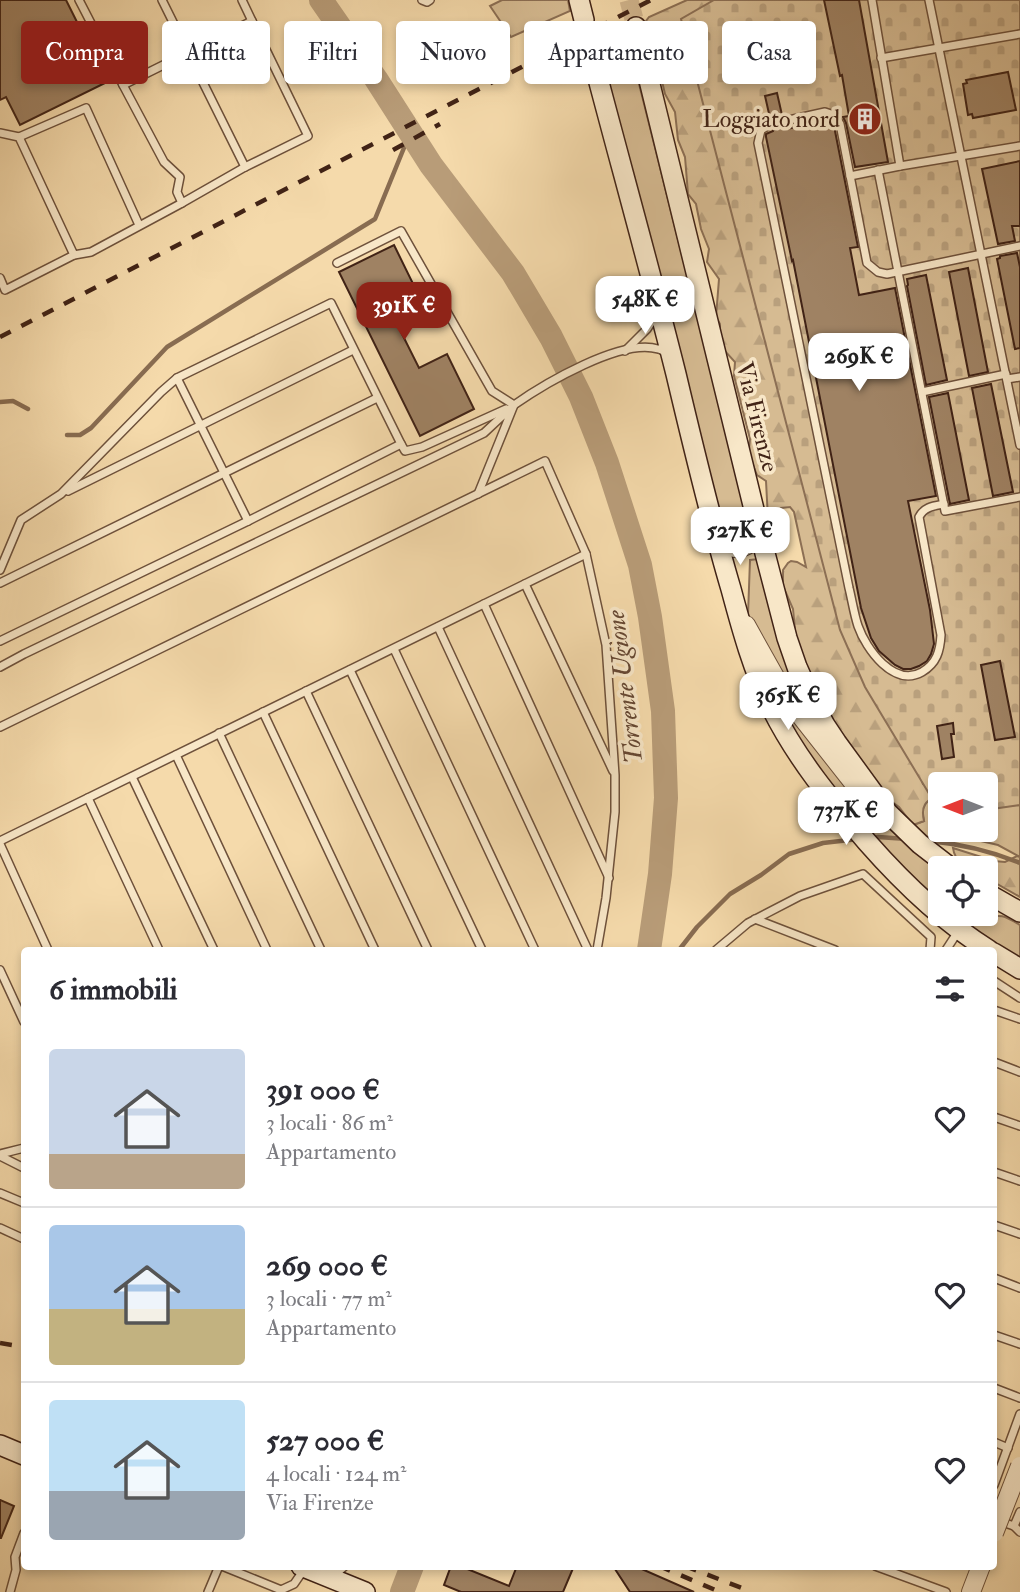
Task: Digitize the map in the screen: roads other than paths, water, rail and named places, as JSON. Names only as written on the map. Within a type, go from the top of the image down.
[{"type":"main road","points":[[579,0],[584,20]]},
{"type":"main road","name":"Via Firenze","points":[[600,84],[716,538],[752,660],[773,710],[797,753],[825,792],[875,850],[922,899],[984,947]]},
{"type":"main road","name":"Via Firenze","points":[[650,84],[787,638],[807,690],[837,743],[893,818],[936,856]]},
{"type":"main road","points":[[998,900],[1018,912]]},
{"type":"main road","points":[[997,955],[1020,969]]},
{"type":"main road","points":[[0,1445],[21,1454]]},
{"type":"main road","points":[[338,1572],[365,1592]]},
{"type":"street","points":[[716,538],[728,548],[735,548],[750,543],[760,534]]},
{"type":"street","name":"Via Firenze","points":[[737,610],[796,710],[855,785],[893,818]]},
{"type":"street","points":[[1000,1528],[1020,1466]]},
{"type":"street","points":[[971,1592],[979,1570]]},
{"type":"lane","points":[[79,0],[164,162],[180,177],[177,192],[182,203]]},
{"type":"lane","points":[[162,0],[172,21]]},
{"type":"lane","points":[[0,278],[3,291],[75,255],[91,252],[245,167],[308,136],[242,0]]},
{"type":"lane","points":[[422,0],[430,0]]},
{"type":"lane","points":[[872,0],[900,166]]},
{"type":"lane","points":[[929,0],[1020,445]]},
{"type":"lane","points":[[881,58],[1020,34]]},
{"type":"lane","points":[[123,85],[162,65]]},
{"type":"lane","points":[[203,84],[245,167]]},
{"type":"lane","points":[[0,133],[19,137],[86,108],[139,225]]},
{"type":"lane","points":[[944,504],[922,511],[919,517],[941,647],[938,657],[926,670],[909,677],[890,670],[878,660],[859,628],[758,143],[761,130],[771,124],[824,112],[834,115],[840,124],[867,263],[878,272],[887,274],[1020,246]]},
{"type":"lane","points":[[19,137],[75,255]]},
{"type":"lane","points":[[850,176],[1020,146]]},
{"type":"lane","points":[[878,170],[945,511],[1020,497]]},
{"type":"lane","points":[[337,263],[401,231],[492,391],[514,405]]},
{"type":"lane","points":[[61,494],[177,378],[331,303],[405,451],[422,447],[514,405],[538,389],[594,360],[637,348],[659,349],[671,356]]},
{"type":"lane","points":[[625,351],[647,329],[659,308]]},
{"type":"lane","points":[[0,570],[21,520],[61,494],[353,350]]},
{"type":"lane","points":[[922,392],[1020,377]]},
{"type":"lane","points":[[177,378],[248,521]]},
{"type":"lane","points":[[0,583],[377,398]]},
{"type":"lane","points":[[478,494],[514,405]]},
{"type":"lane","points":[[0,667],[484,433],[514,405]]},
{"type":"lane","points":[[0,641],[401,444]]},
{"type":"lane","points":[[0,727],[545,461],[586,554],[606,645],[615,812],[609,878],[598,947]]},
{"type":"lane","points":[[47,947],[0,842],[586,554]]},
{"type":"lane","points":[[525,584],[615,775]]},
{"type":"lane","points":[[484,604],[609,878]]},
{"type":"lane","points":[[438,627],[587,947]]},
{"type":"lane","points":[[394,649],[534,947]]},
{"type":"lane","points":[[350,670],[481,947]]},
{"type":"lane","points":[[306,691],[427,947]]},
{"type":"lane","points":[[263,712],[374,947]]},
{"type":"lane","points":[[219,733],[320,947]]},
{"type":"lane","points":[[176,755],[266,947]]},
{"type":"lane","points":[[132,776],[213,947]]},
{"type":"lane","points":[[88,798],[158,947]]},
{"type":"lane","points":[[720,947],[748,923],[800,896],[863,874],[931,937],[930,947]]},
{"type":"lane","points":[[755,919],[827,947]]},
{"type":"lane","points":[[948,947],[959,930]]},
{"type":"lane","points":[[0,970],[21,1016]]},
{"type":"lane","points":[[997,983],[1020,998]]},
{"type":"lane","points":[[997,1011],[1020,1019]]},
{"type":"lane","points":[[997,1063],[1020,1072]]},
{"type":"lane","points":[[997,1118],[1020,1126]]},
{"type":"lane","points":[[0,1155],[21,1149]]},
{"type":"lane","points":[[0,1155],[21,1166]]},
{"type":"lane","points":[[997,1173],[1020,1181]]},
{"type":"lane","points":[[0,1193],[21,1202]]},
{"type":"lane","points":[[997,1226],[1020,1234]]},
{"type":"lane","points":[[0,1228],[21,1238]]},
{"type":"lane","points":[[997,1279],[1020,1287]]},
{"type":"lane","points":[[997,1336],[1020,1345]]},
{"type":"lane","points":[[997,1389],[1020,1398]]},
{"type":"lane","points":[[997,1477],[1020,1414]]},
{"type":"lane","points":[[997,1443],[1008,1448]]},
{"type":"lane","points":[[1000,1528],[1017,1529],[1020,1512]]},
{"type":"lane","points":[[10,1592],[16,1570],[15,1557],[21,1541]]},
{"type":"lane","points":[[208,1592],[219,1570]]},
{"type":"lane","points":[[231,1570],[281,1590],[294,1584],[301,1570]]},
{"type":"lane","points":[[886,1570],[946,1592]]},
{"type":"waterway","name":"Torrente Ugione","points":[[321,0],[431,165],[513,273],[551,337],[581,397],[607,463],[640,565],[663,711],[666,798],[660,874],[649,947]]},
{"type":"waterway","points":[[67,435],[80,435],[91,428],[167,347],[375,219],[410,133]]},
{"type":"waterway","points":[[0,402],[13,401],[28,409]]},
{"type":"waterway","points":[[870,838],[907,839]]},
{"type":"waterway","points":[[681,947],[730,894],[789,854],[823,843],[858,839]]},
{"type":"waterway","points":[[937,842],[976,849],[1020,863]]},
{"type":"waterway","name":"Torrente Ugione","points":[[402,1592],[410,1570]]},
{"type":"tunnel","points":[[629,0],[634,21]]},
{"type":"railway","points":[[0,337],[651,0]]},
{"type":"railway","points":[[393,150],[440,124]]},
{"type":"railway","points":[[0,1343],[21,1346]]},
{"type":"railway","points":[[668,1570],[720,1592]]},
{"type":"railway","points":[[695,1570],[752,1592]]},
{"type":"place","name":"Loggiato nord","points":[[865,119]]}]
